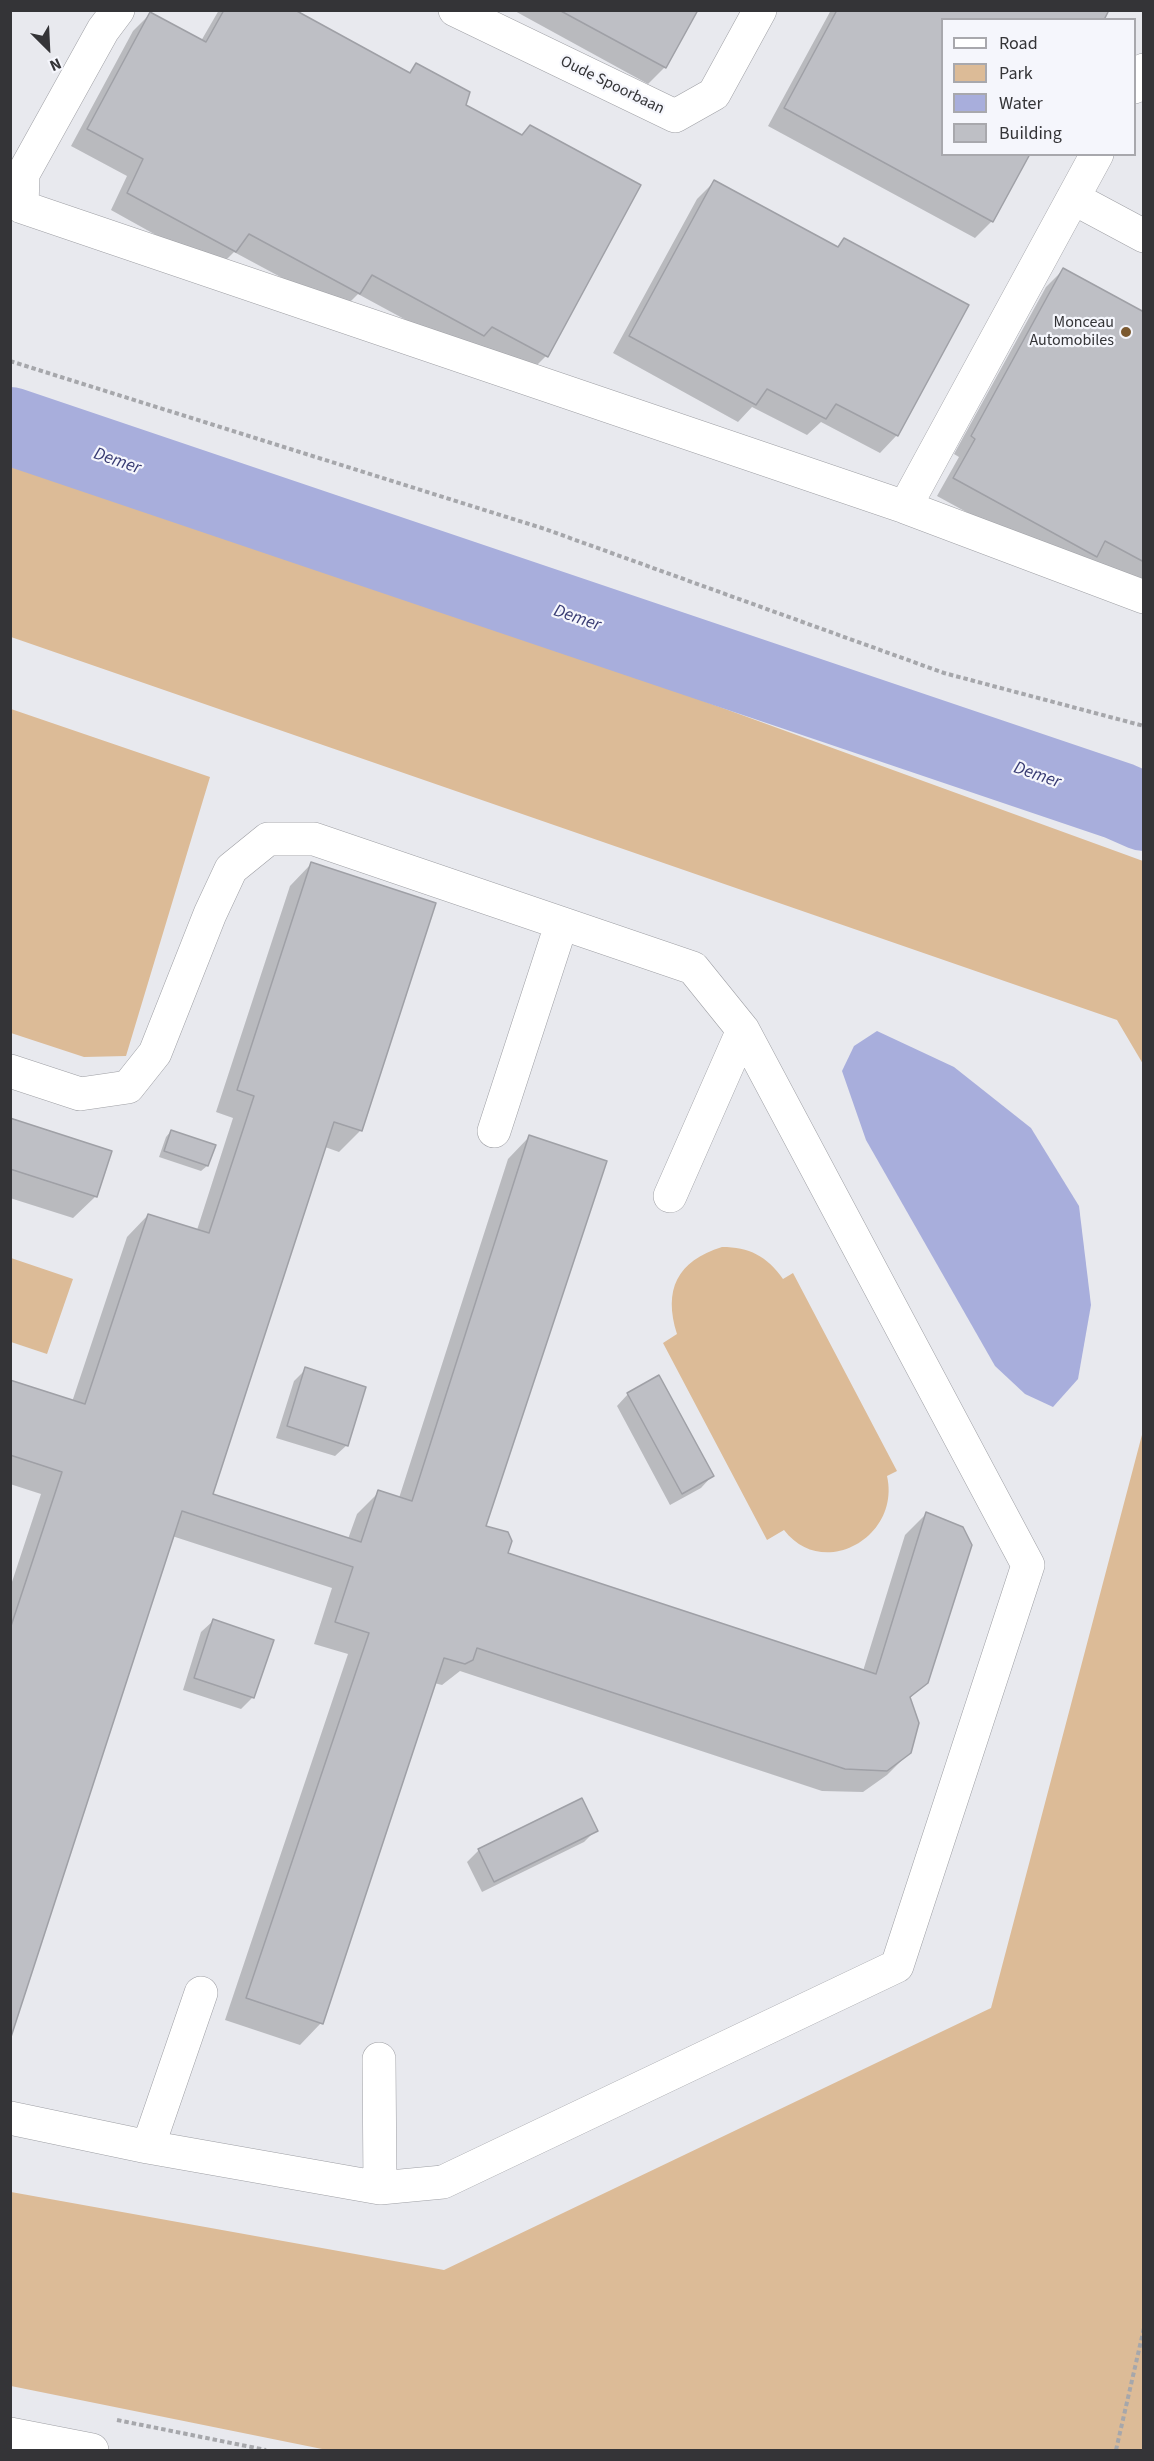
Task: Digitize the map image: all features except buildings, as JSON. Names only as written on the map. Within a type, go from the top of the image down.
[{"type":"street","points":[[118,10],[103,30],[23,174],[22,207],[904,507],[1143,597]]},
{"type":"street","name":"Oude Spoorbaan","points":[[455,10],[675,116],[714,94],[760,10]]},
{"type":"street","points":[[904,507],[1096,156]]},
{"type":"street","points":[[1073,198],[1143,236]]},
{"type":"street","points":[[10,1071],[80,1094],[128,1087],[155,1053],[210,914],[231,869],[268,839],[314,838],[561,925],[693,968],[743,1030],[1028,1565],[897,1966],[443,2182],[380,2188],[148,2147],[10,2118]]},
{"type":"street","points":[[494,1131],[561,925]]},
{"type":"street","points":[[670,1196],[743,1030]]},
{"type":"street","points":[[148,2147],[201,1993]]},
{"type":"street","points":[[380,2059],[380,2188]]},
{"type":"street","points":[[10,2434],[92,2451]]},
{"type":"path","points":[[10,361],[545,529],[944,672],[1143,726]]},
{"type":"path","points":[[1116,2451],[1143,2328]]},
{"type":"path","points":[[115,2419],[266,2451]]},
{"type":"green space","points":[[11,466],[489,623],[1143,861],[1143,1064],[1117,1020],[11,637]]},
{"type":"green space","points":[[11,709],[210,777],[126,1056],[84,1057],[11,1033]]},
{"type":"green space","points":[[722,1247],[732,1247],[757,1254],[771,1264],[783,1279],[793,1273],[897,1471],[887,1476],[888,1498],[882,1517],[871,1533],[855,1545],[837,1551],[819,1552],[800,1545],[784,1530],[767,1540],[663,1343],[677,1334],[672,1304],[677,1279],[694,1260]]},
{"type":"green space","points":[[11,1258],[73,1279],[47,1354],[11,1342]]},
{"type":"green space","points":[[1143,1431],[1143,2450],[327,2450],[11,2386],[11,2192],[444,2270],[991,2008]]},
{"type":"water","points":[[877,1031],[954,1067],[1031,1128],[1079,1206],[1091,1305],[1078,1379],[1053,1407],[1025,1394],[995,1366],[866,1140],[842,1071],[854,1046]]},
{"type":"waterway","name":"Demer","points":[[10,426],[1119,801],[1144,812]]},
{"type":"place","name":"Monceau Automobiles","points":[[1126,332]]}]
